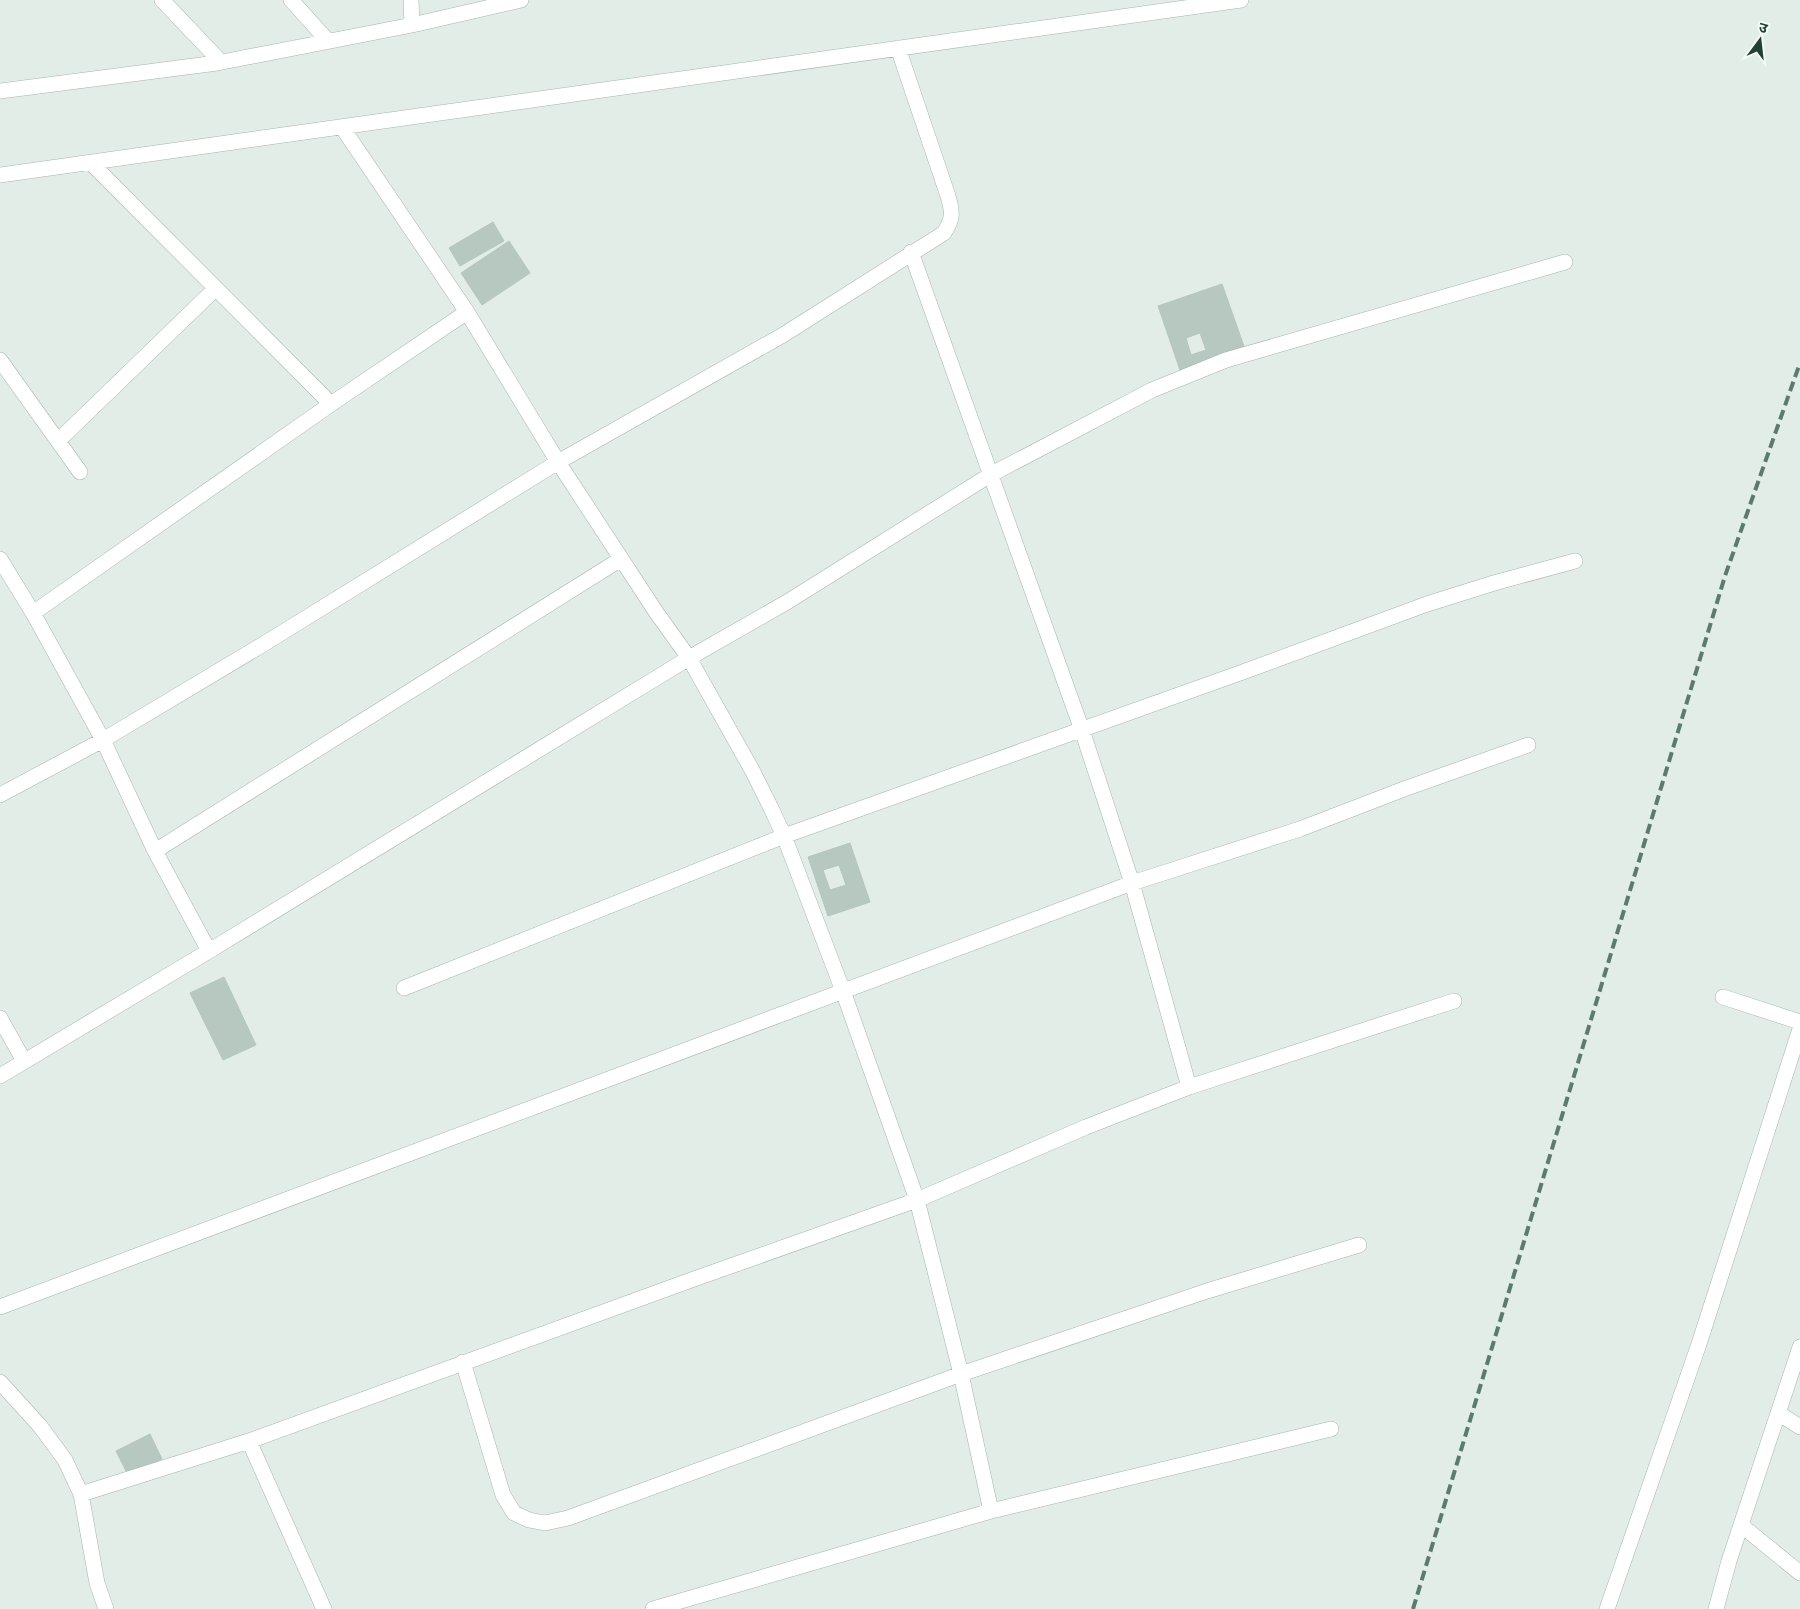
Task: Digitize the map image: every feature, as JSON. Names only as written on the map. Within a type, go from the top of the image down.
[{"type":"street","points":[[162,0],[221,62]]},
{"type":"street","points":[[291,0],[328,42]]},
{"type":"street","points":[[410,0],[412,25]]},
{"type":"street","points":[[0,91],[221,62],[412,25],[521,0]]},
{"type":"street","points":[[0,175],[1241,0]]},
{"type":"street","points":[[0,795],[103,740],[262,645],[558,462],[783,335],[944,233],[951,222],[952,210],[898,48]]},
{"type":"street","points":[[342,127],[467,312],[558,462],[621,559],[689,658],[752,770],[784,836],[843,991],[917,1200],[961,1374],[991,1511]]},
{"type":"street","points":[[91,162],[330,404]]},
{"type":"street","points":[[912,252],[990,476],[1082,730],[1132,883],[1189,1088]]},
{"type":"street","points":[[0,1076],[209,951],[689,658],[870,551],[990,476],[1152,390],[1226,360],[1565,262]]},
{"type":"street","points":[[58,441],[215,289]]},
{"type":"street","points":[[33,613],[330,404],[467,312]]},
{"type":"street","points":[[0,360],[80,472]]},
{"type":"street","points":[[0,559],[33,613],[103,740],[155,851],[209,951]]},
{"type":"street","points":[[155,851],[621,559]]},
{"type":"street","points":[[404,988],[784,836],[1427,604],[1502,580],[1574,561]]},
{"type":"street","points":[[0,1307],[1132,883],[1300,830],[1404,789],[1528,746]]},
{"type":"street","points":[[1723,996],[1800,1022]]},
{"type":"street","points":[[81,1494],[249,1441],[463,1362],[917,1200],[1086,1127],[1189,1088],[1454,1002]]},
{"type":"street","points":[[0,1018],[24,1061]]},
{"type":"street","points":[[1607,1609],[1699,1344],[1800,1029]]},
{"type":"street","points":[[463,1362],[503,1495],[514,1513],[529,1520],[546,1523],[568,1518],[961,1374],[1207,1291],[1359,1245]]},
{"type":"street","points":[[1716,1609],[1729,1561],[1800,1347]]},
{"type":"street","points":[[0,1382],[40,1426],[65,1460],[81,1494],[97,1583],[106,1609]]},
{"type":"street","points":[[1778,1413],[1800,1427]]},
{"type":"street","points":[[653,1609],[991,1511],[1331,1429]]},
{"type":"street","points":[[249,1441],[324,1609]]},
{"type":"street","points":[[1741,1525],[1800,1573]]},
{"type":"building","points":[[493,222],[504,241],[460,266],[449,248]]},
{"type":"building","points":[[509,241],[530,273],[482,305],[461,273]]},
{"type":"building","points":[[1222,284],[1246,352],[1181,373],[1158,306]],"holes":[[[1200,333],[1206,350],[1191,355],[1186,338]]]},
{"type":"building","points":[[850,843],[870,902],[828,916],[808,857]],"holes":[[[839,865],[846,885],[830,890],[823,870]]]},
{"type":"building","points":[[224,977],[256,1045],[223,1060],[190,993]]},
{"type":"building","points":[[150,1434],[162,1459],[128,1475],[116,1451]]},
{"type":"railway","points":[[1413,1609],[1725,576],[1800,363]]}]
